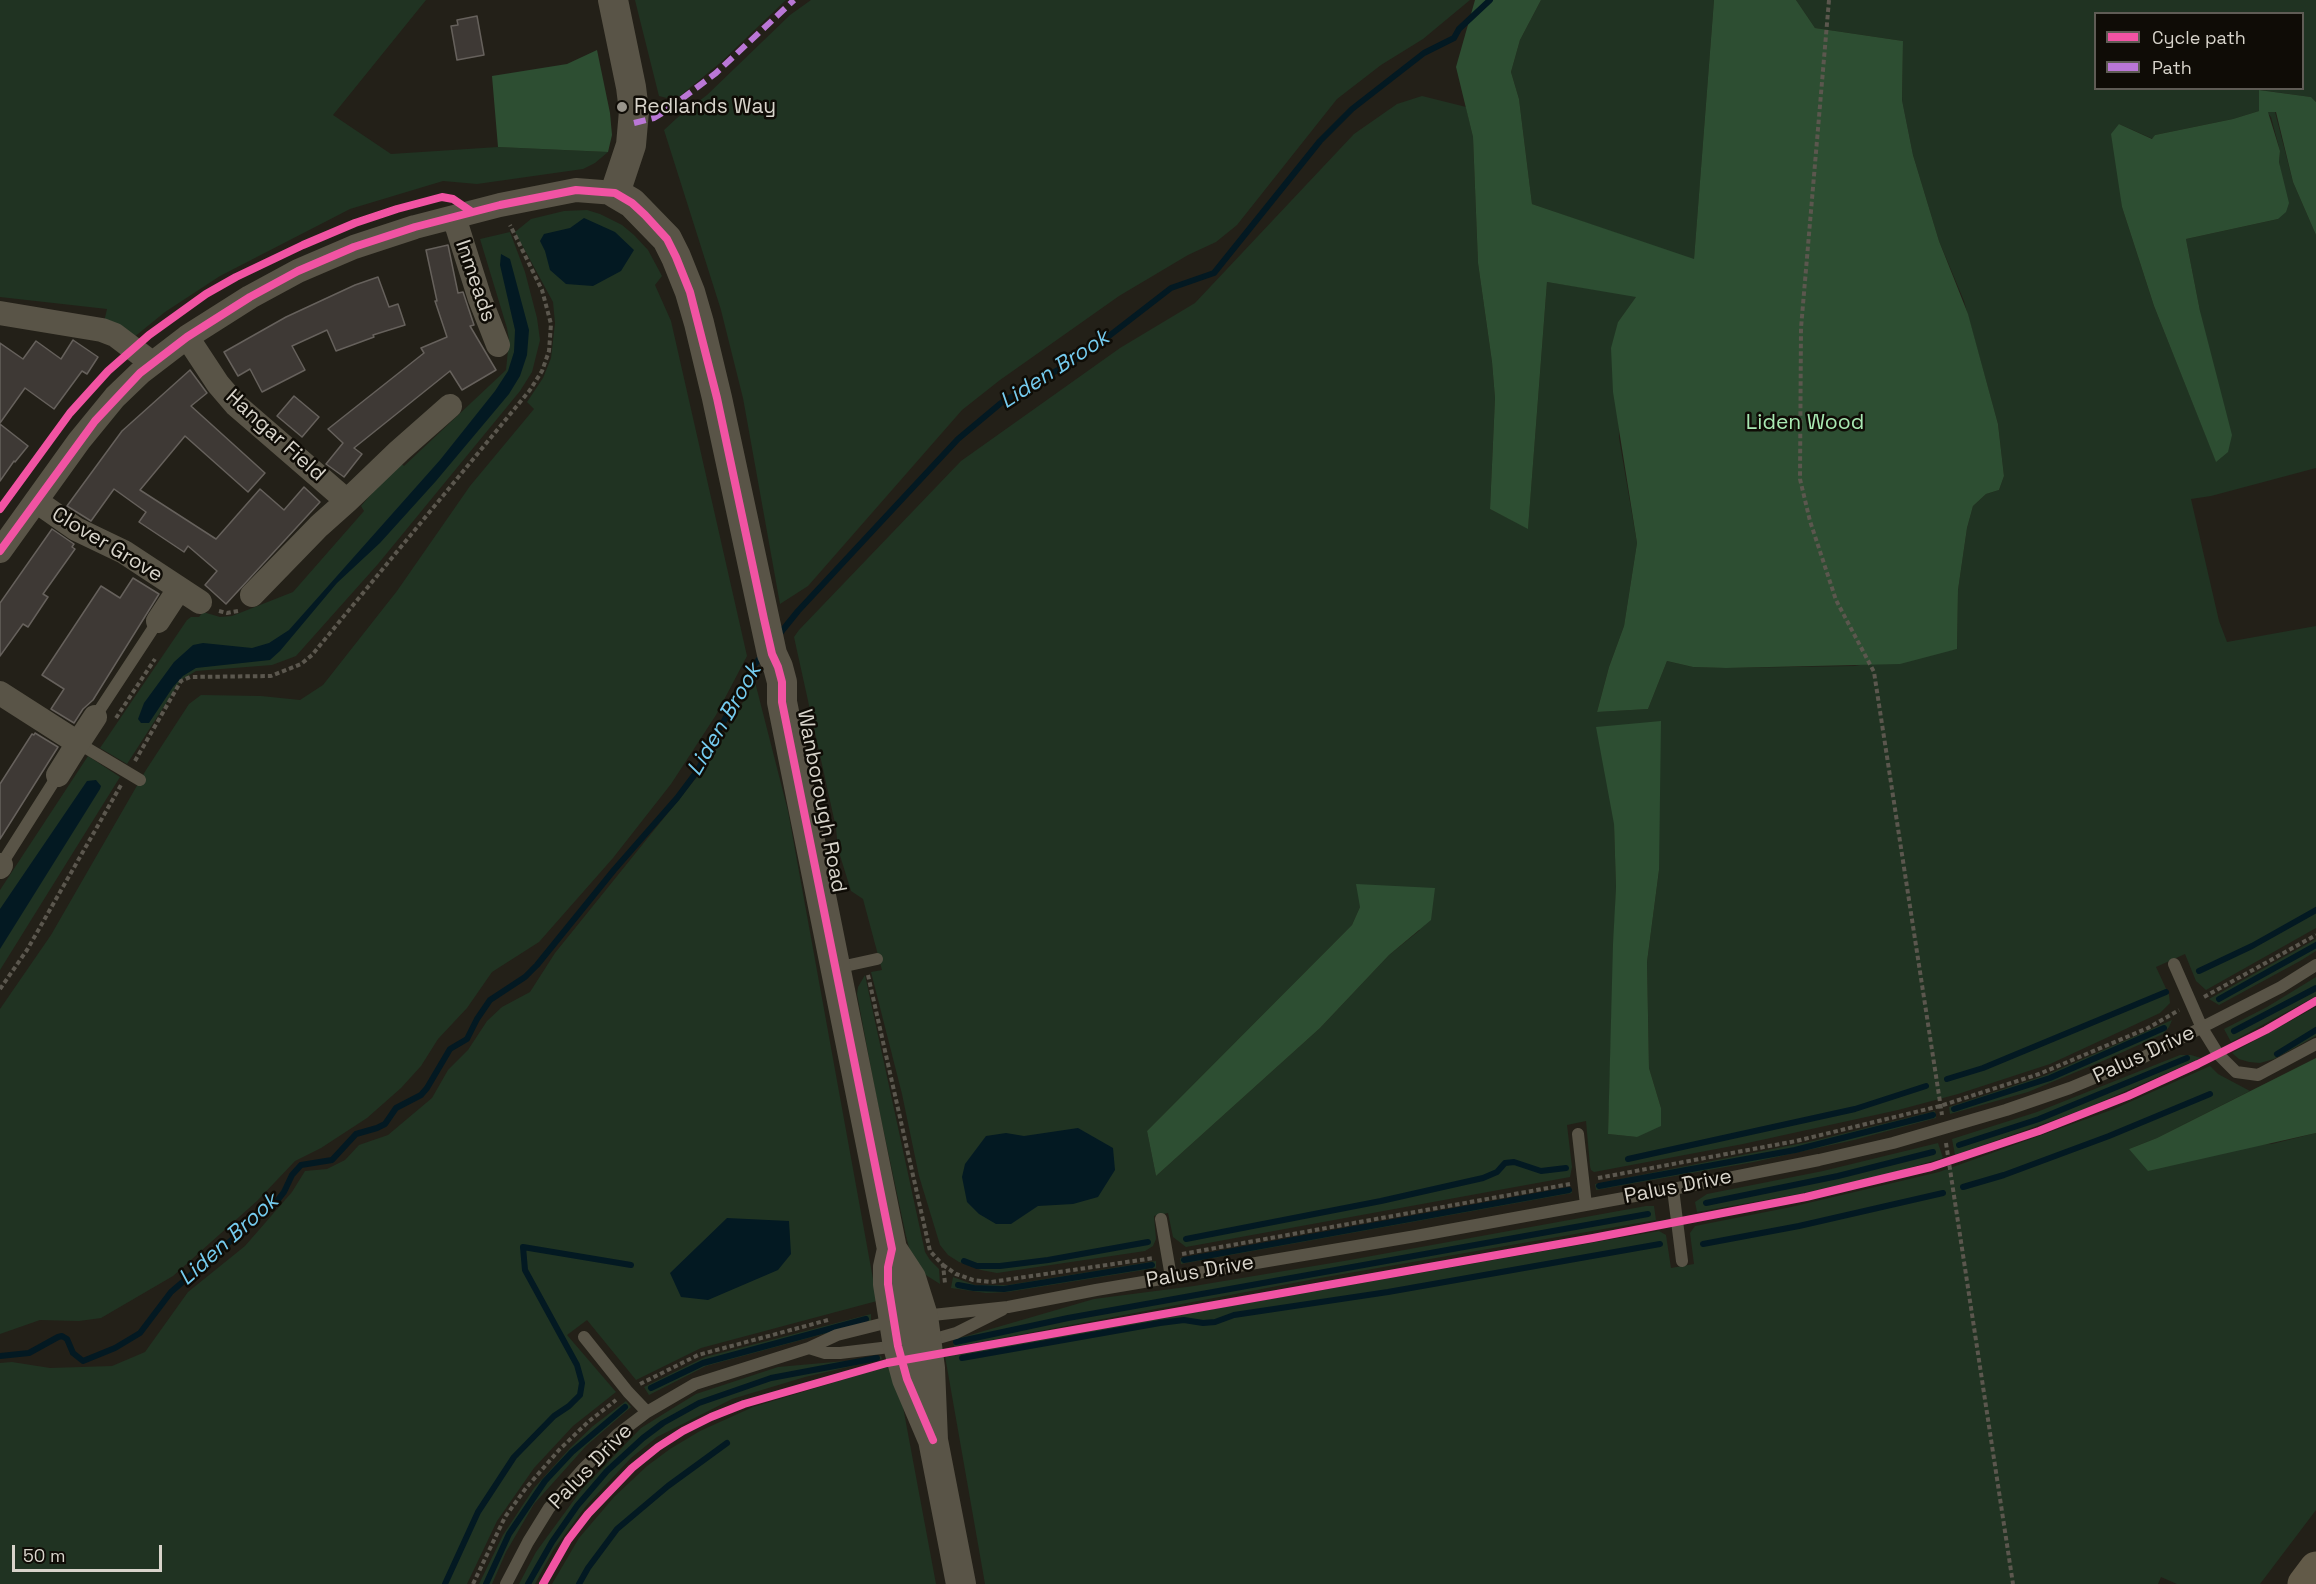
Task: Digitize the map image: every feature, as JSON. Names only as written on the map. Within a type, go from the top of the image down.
[{"type":"highway","points":[[2304,1584],[2316,1568]]},
{"type":"street","points":[[4,538],[36,501],[115,397],[152,363],[187,337],[250,297],[307,267],[370,241],[454,217],[576,190],[598,190],[615,194],[631,145],[634,111],[613,0]]},
{"type":"street","name":"Wanborough Road","points":[[615,194],[639,209],[667,239],[690,292],[717,398],[772,654],[782,682],[782,702],[892,1249],[888,1284],[896,1334],[907,1379],[933,1440]]},
{"type":"street","name":"Inmeads","points":[[454,217],[480,299],[498,345]]},
{"type":"street","points":[[0,313],[102,330],[115,335],[152,363]]},
{"type":"street","name":"Hangar Field","points":[[187,337],[218,384],[236,405],[347,501]]},
{"type":"street","points":[[252,595],[303,542],[450,406]]},
{"type":"street","name":"Clover Grove","points":[[36,501],[76,530],[124,552],[200,602]]},
{"type":"street","name":"Clover Grove","points":[[158,621],[179,589]]},
{"type":"street","points":[[0,693],[78,743]]},
{"type":"street","points":[[58,775],[78,743],[105,718]]},
{"type":"street","name":"Wanborough Road","points":[[892,1249],[911,1278],[925,1329],[933,1440],[961,1584]]},
{"type":"street","name":"Palus Drive","points":[[896,1334],[925,1329]]},
{"type":"lane","name":"Clover Grove","points":[[105,718],[123,673],[158,621]]},
{"type":"lane","points":[[78,743],[140,780]]},
{"type":"lane","points":[[1,866],[58,775]]},
{"type":"lane","points":[[835,969],[871,961]]},
{"type":"lane","points":[[2174,964],[2202,1028],[2226,1064],[2236,1072],[2258,1075],[2316,1044]]},
{"type":"lane","name":"Palus Drive","points":[[925,1329],[1008,1306],[1673,1189],[1819,1160],[1944,1130],[2070,1088],[2140,1059],[2282,987],[2316,965]]},
{"type":"lane","points":[[1578,1134],[1586,1205]]},
{"type":"lane","points":[[1673,1189],[1682,1261]]},
{"type":"lane","points":[[1161,1219],[1171,1277]]},
{"type":"lane","name":"Palus Drive","points":[[925,1329],[956,1333],[1008,1306]]},
{"type":"lane","name":"Palus Drive","points":[[809,1348],[825,1353],[840,1353],[896,1334]]},
{"type":"lane","name":"Palus Drive","points":[[506,1584],[549,1508],[618,1434],[647,1412],[695,1384],[809,1348],[837,1335],[896,1334]]},
{"type":"lane","points":[[584,1337],[647,1412]]},
{"type":"path","points":[[1828,0],[1801,328],[1800,479],[1810,521],[1836,600],[1874,672],[2013,1584]]},
{"type":"path","points":[[0,989],[22,958],[181,681],[190,677],[271,676],[301,664],[312,655],[530,390],[542,371],[549,351],[551,324],[542,290],[500,205]]},
{"type":"path","points":[[105,718],[155,658]]},
{"type":"path","points":[[871,961],[930,1251],[943,1265],[956,1274],[973,1280],[991,1282],[1168,1256],[1583,1181],[1796,1141],[1940,1106],[2039,1074],[2148,1028],[2316,935]]},
{"type":"path","points":[[1940,1164],[1958,1158]]},
{"type":"path","points":[[943,1265],[945,1283]]},
{"type":"green space","points":[[0,0],[426,0],[333,115],[391,154],[498,147],[608,152],[583,169],[477,184],[443,181],[350,209],[220,276],[165,312],[133,338],[104,322],[107,309],[0,297]]},
{"type":"green space","points":[[635,0],[786,0],[720,63],[675,100],[659,96]]},
{"type":"green space","points":[[811,0],[1470,0],[1423,39],[1381,65],[1337,99],[1237,225],[1216,242],[1188,255],[1119,296],[1000,380],[962,410],[808,586],[780,604],[743,398],[721,310],[664,130],[707,95],[790,15]]},
{"type":"green space","name":"Liden Wood","points":[[1475,0],[1541,0],[1520,40],[1511,72],[1519,99],[1532,204],[1694,259],[1714,0],[1796,0],[1815,28],[1903,41],[1902,100],[1913,155],[1939,241],[1968,314],[1998,424],[2004,476],[1999,490],[1986,494],[1973,506],[1967,528],[1958,590],[1957,649],[1900,664],[1726,668],[1693,667],[1667,661],[1648,709],[1597,712],[1609,667],[1624,626],[1637,543],[1613,392],[1611,348],[1618,322],[1636,297],[1547,282],[1528,529],[1490,509],[1495,398],[1478,263],[1473,137],[1456,67]]},
{"type":"green space","points":[[1541,0],[1714,0],[1694,260],[1532,204],[1519,99],[1511,72],[1520,40]]},
{"type":"green space","points":[[1796,0],[2316,0],[2316,102],[2311,97],[2260,90],[2259,111],[2233,119],[2155,135],[2153,139],[2119,124],[2122,207],[2154,306],[2216,461],[2200,311],[2186,239],[2278,219],[2282,177],[2279,162],[2280,151],[2271,117],[2267,112],[2275,112],[2293,182],[2316,235],[2316,468],[2211,496],[2191,499],[2219,621],[2227,642],[2316,626],[2316,928],[2206,990],[2196,981],[2185,954],[2156,967],[2169,995],[2170,1003],[2160,1013],[2050,1064],[1958,1094],[1898,1110],[1743,1144],[1594,1172],[1590,1166],[1586,1121],[1567,1125],[1572,1167],[1570,1177],[1186,1247],[1173,1237],[1168,1213],[1154,1216],[1156,1239],[1153,1246],[1145,1251],[997,1273],[959,1262],[948,1255],[940,1245],[919,1176],[902,1094],[871,972],[882,970],[863,899],[851,891],[838,849],[836,828],[794,637],[799,630],[961,461],[1120,348],[1195,303],[1354,134],[1397,104],[1422,96],[1466,107],[1473,137],[1478,263],[1495,398],[1490,509],[1528,528],[1547,282],[1637,296],[1618,322],[1619,438],[1637,543],[1624,626],[1609,667],[1597,712],[1648,709],[1667,661],[1693,667],[1726,668],[1854,666],[1957,649],[1958,590],[1967,528],[1973,506],[1986,494],[1999,490],[2004,476],[1998,424],[1964,301],[1939,241],[1913,155],[1902,100],[1903,41],[1815,28]],"holes":[[[1614,824],[1659,870],[1647,962],[1649,1068],[1661,1108],[1637,1137],[1608,1134],[1616,887]],[[1360,907],[1420,930],[1389,955],[1320,1028],[1156,1176],[1147,1131],[1352,925]]]},
{"type":"green space","points":[[597,50],[610,113],[612,135],[608,152],[498,147],[492,76],[567,64]]},
{"type":"green space","points":[[2259,90],[2311,97],[2316,102],[2316,235],[2293,182],[2276,112],[2268,112],[2280,151],[2279,162],[2289,203],[2286,212],[2278,219],[2186,239],[2200,311],[2232,435],[2228,452],[2216,462],[2154,306],[2122,207],[2111,134],[2119,124],[2152,139],[2155,135],[2233,119],[2259,111]]},
{"type":"green space","points":[[587,210],[622,225],[634,235],[648,250],[662,276],[655,285],[671,321],[747,656],[716,715],[671,784],[613,858],[539,942],[492,972],[467,1008],[438,1039],[421,1066],[401,1088],[367,1118],[321,1148],[295,1161],[257,1201],[173,1276],[101,1318],[79,1321],[40,1320],[0,1334],[0,1009],[51,935],[146,770],[189,704],[201,695],[261,696],[300,700],[323,685],[397,591],[470,486],[534,409],[527,402],[543,378],[551,358],[555,323],[553,302],[515,232],[531,219],[564,211]]},
{"type":"green space","points":[[510,232],[525,272],[537,318],[540,340],[532,372],[520,391],[378,564],[296,656],[272,665],[196,671],[181,680],[127,764],[100,748],[187,620],[191,617],[199,617],[203,612],[220,617],[232,616],[293,592],[364,511],[361,506],[399,462],[404,466],[506,370],[509,340],[507,328],[480,239]]},
{"type":"green space","points":[[755,682],[788,811],[877,1301],[701,1348],[636,1380],[587,1320],[567,1335],[616,1392],[573,1426],[534,1468],[497,1521],[467,1584],[0,1584],[0,1363],[12,1362],[50,1368],[112,1366],[145,1352],[188,1292],[245,1246],[292,1192],[305,1171],[327,1169],[345,1160],[359,1145],[388,1135],[432,1098],[448,1070],[468,1050],[487,1021],[502,1007],[530,992],[555,953],[701,772]]},
{"type":"green space","points":[[1661,721],[1659,870],[1647,962],[1649,1068],[1661,1108],[1661,1126],[1637,1137],[1608,1134],[1616,887],[1614,824],[1596,727]]},
{"type":"green space","points":[[88,756],[120,777],[0,970],[0,890]]},
{"type":"green space","points":[[1356,884],[1435,888],[1431,920],[1389,955],[1320,1028],[1156,1176],[1147,1131],[1352,925],[1360,907]]},
{"type":"green space","points":[[2316,939],[2316,951],[2300,961],[2219,1005],[2209,999]]},
{"type":"green space","points":[[865,975],[925,1252],[939,1269],[940,1284],[921,1272],[911,1255],[906,1236],[857,994]]},
{"type":"green space","points":[[2316,977],[2316,996],[2231,1042],[2224,1029],[2267,1007]]},
{"type":"green space","points":[[2316,1007],[2316,1036],[2274,1059],[2260,1063],[2249,1062],[2239,1059],[2232,1053]]},
{"type":"green space","points":[[2172,1020],[2163,1034],[2105,1060],[2028,1092],[1950,1114],[1949,1107],[2046,1075]]},
{"type":"green space","points":[[2180,1055],[2201,1058],[2082,1110],[1955,1155],[1952,1139],[2037,1112]]},
{"type":"green space","points":[[2316,1058],[2316,1133],[2148,1171],[2129,1149],[2157,1138]]},
{"type":"green space","points":[[2210,1066],[2218,1074],[2250,1091],[2157,1138],[2129,1149],[2272,1144],[2316,1133],[2316,1510],[2260,1584],[2177,1584],[2161,1577],[2158,1584],[985,1584],[945,1356],[1659,1231],[1666,1235],[1671,1268],[1694,1264],[1690,1233],[1695,1226],[1791,1207],[1939,1172],[2114,1109]]},
{"type":"green space","points":[[1935,1111],[1936,1118],[1854,1140],[1754,1162],[1596,1190],[1595,1184],[1813,1141]]},
{"type":"green space","points":[[1938,1143],[1943,1158],[1888,1174],[1799,1194],[1697,1212],[1695,1202],[1707,1194],[1823,1171]]},
{"type":"green space","points":[[1571,1188],[1572,1193],[1181,1264],[1180,1258]]},
{"type":"green space","points":[[1654,1206],[1656,1220],[1320,1278],[954,1347],[953,1340],[1094,1299],[1194,1286],[1344,1261]]},
{"type":"green space","points":[[1156,1261],[1156,1268],[1008,1292],[986,1293],[951,1288],[953,1277],[975,1285],[1008,1285]]},
{"type":"green space","points":[[871,1314],[871,1321],[706,1366],[649,1395],[644,1387],[705,1357]]},
{"type":"green space","points":[[881,1356],[882,1359],[805,1377],[732,1399],[657,1437],[631,1458],[586,1506],[554,1549],[535,1584],[519,1584],[536,1552],[582,1489],[641,1428],[696,1394],[778,1367]]},
{"type":"green space","points":[[895,1364],[936,1584],[552,1584],[579,1538],[614,1497],[647,1466],[670,1449],[700,1431],[753,1407]]},
{"type":"green space","points":[[626,1401],[631,1407],[586,1446],[534,1504],[506,1552],[492,1584],[479,1584],[503,1535],[534,1488],[593,1426]]},
{"type":"water","points":[[584,218],[615,232],[634,250],[621,271],[593,286],[566,284],[550,270],[540,241],[544,234],[570,228]]},
{"type":"water","points":[[501,254],[510,259],[529,330],[527,355],[520,376],[509,394],[436,481],[380,543],[337,583],[270,660],[196,668],[183,676],[173,687],[149,723],[141,723],[138,719],[144,703],[174,662],[193,645],[203,643],[252,648],[269,643],[289,630],[440,460],[495,391],[508,371],[514,352],[515,330],[500,265]]},
{"type":"water","points":[[96,780],[101,786],[100,789],[0,949],[0,909],[87,781]]},
{"type":"water","points":[[1078,1128],[1113,1148],[1115,1170],[1098,1197],[1073,1204],[1038,1206],[1011,1224],[996,1224],[979,1214],[967,1202],[962,1177],[965,1164],[986,1136],[1006,1133],[1024,1136]]},
{"type":"water","points":[[727,1218],[789,1221],[791,1254],[778,1270],[708,1300],[681,1297],[670,1273]]},
{"type":"building","points":[[477,16],[484,55],[457,60],[451,26],[458,25],[457,20]]},
{"type":"building","points":[[448,245],[458,293],[463,292],[474,325],[470,326],[496,370],[462,390],[450,371],[354,448],[362,454],[344,477],[326,464],[343,443],[328,429],[424,353],[421,348],[447,337],[435,301],[437,301],[426,250]]},
{"type":"building","points":[[378,277],[389,307],[398,304],[405,325],[373,335],[374,337],[336,351],[327,330],[292,346],[305,370],[262,392],[250,369],[238,376],[224,352],[286,317],[355,285]]},
{"type":"building","points":[[73,340],[98,357],[87,374],[82,371],[54,409],[25,388],[0,423],[0,343],[23,359],[36,341],[61,359]]},
{"type":"building","points":[[190,370],[207,393],[191,406],[265,473],[248,492],[185,436],[140,490],[216,539],[260,489],[284,510],[304,487],[320,502],[226,604],[205,585],[217,571],[188,546],[184,552],[139,522],[146,512],[114,489],[91,521],[67,506],[122,431]]},
{"type":"building","points":[[294,396],[319,417],[302,437],[277,416]]},
{"type":"building","points":[[0,424],[28,446],[0,481]]},
{"type":"building","points":[[52,529],[74,544],[72,547],[75,549],[43,594],[48,597],[28,627],[23,624],[0,656],[0,603]]},
{"type":"building","points":[[133,578],[159,594],[93,700],[83,709],[74,723],[51,709],[64,689],[42,675],[101,586],[120,598]]},
{"type":"building","points":[[35,733],[58,747],[0,839],[0,784],[32,734]]},
{"type":"waterway","name":"Liden Brook","points":[[777,637],[798,611],[958,439],[1001,403],[1087,353],[1171,288],[1214,273],[1320,141],[1352,109],[1424,53],[1454,38],[1459,29],[1490,0]]},
{"type":"waterway","name":"Liden Brook","points":[[0,1356],[29,1353],[62,1336],[67,1339],[73,1353],[83,1361],[115,1348],[140,1333],[171,1292],[277,1201],[292,1175],[301,1165],[332,1160],[356,1134],[385,1124],[396,1108],[421,1095],[450,1049],[467,1039],[490,1000],[525,977],[537,965],[614,870],[677,798],[698,770],[752,668],[763,654]]},
{"type":"waterway","points":[[2199,971],[2252,946],[2316,910]]},
{"type":"waterway","points":[[2219,999],[2316,945]]},
{"type":"waterway","points":[[2234,1031],[2316,988]]},
{"type":"waterway","points":[[1947,1079],[1983,1068],[2166,992]]},
{"type":"waterway","points":[[1954,1109],[2050,1078],[2164,1028]]},
{"type":"waterway","points":[[2277,1054],[2316,1030]]},
{"type":"waterway","points":[[1959,1145],[2039,1119],[2187,1058]]},
{"type":"waterway","points":[[1628,1159],[1855,1109],[1926,1086]]},
{"type":"waterway","points":[[1963,1187],[2004,1175],[2109,1136],[2210,1094]]},
{"type":"waterway","points":[[1599,1186],[1795,1150],[1933,1115]]},
{"type":"waterway","points":[[1706,1203],[1838,1176],[1933,1152]]},
{"type":"waterway","points":[[1186,1239],[1381,1201],[1483,1178],[1497,1172],[1505,1163],[1514,1162],[1541,1171],[1566,1168]]},
{"type":"waterway","points":[[1184,1260],[1569,1190]]},
{"type":"waterway","points":[[1703,1244],[1799,1226],[1943,1193]]},
{"type":"waterway","points":[[956,1342],[1068,1318],[1648,1214]]},
{"type":"waterway","points":[[964,1261],[977,1266],[1000,1266],[1148,1242]]},
{"type":"waterway","points":[[962,1358],[1160,1323],[1184,1320],[1215,1322],[1234,1315],[1388,1292],[1660,1244]]},
{"type":"waterway","points":[[445,1584],[478,1512],[514,1457],[554,1416],[580,1395],[582,1383],[577,1365],[525,1270],[523,1247],[631,1265]]},
{"type":"waterway","points":[[958,1285],[1004,1289],[1152,1265]]},
{"type":"waterway","points":[[651,1388],[703,1363],[866,1319]]},
{"type":"waterway","points":[[528,1584],[552,1542],[577,1506],[607,1471],[663,1423],[699,1403],[771,1378],[877,1358]]},
{"type":"waterway","points":[[486,1584],[509,1534],[545,1481],[572,1452],[625,1407]]},
{"type":"waterway","points":[[579,1584],[617,1529],[668,1486],[727,1443]]},
{"type":"marked path","points":[[634,123],[654,118],[716,73],[794,0]]},
{"type":"cycle path","points":[[0,551],[95,421],[140,373],[187,337],[250,297],[298,271],[354,247],[415,227],[500,205],[576,190],[615,193],[632,203],[645,215],[667,239],[690,292],[717,398],[772,654],[782,682],[782,702],[892,1249],[888,1267],[888,1284],[898,1346],[907,1379],[933,1440]]},
{"type":"cycle path","points":[[0,509],[70,413],[108,371],[149,335],[206,294],[303,245],[355,223],[397,209],[442,197],[453,199],[472,212]]},
{"type":"cycle path","points":[[543,1584],[568,1540],[588,1514],[632,1468],[683,1431],[744,1404],[887,1363],[1593,1238],[1806,1197],[1931,1167],[2039,1131],[2128,1096],[2266,1030],[2316,1001]]},
{"type":"place","name":"Redlands Way","points":[[622,107]]}]
